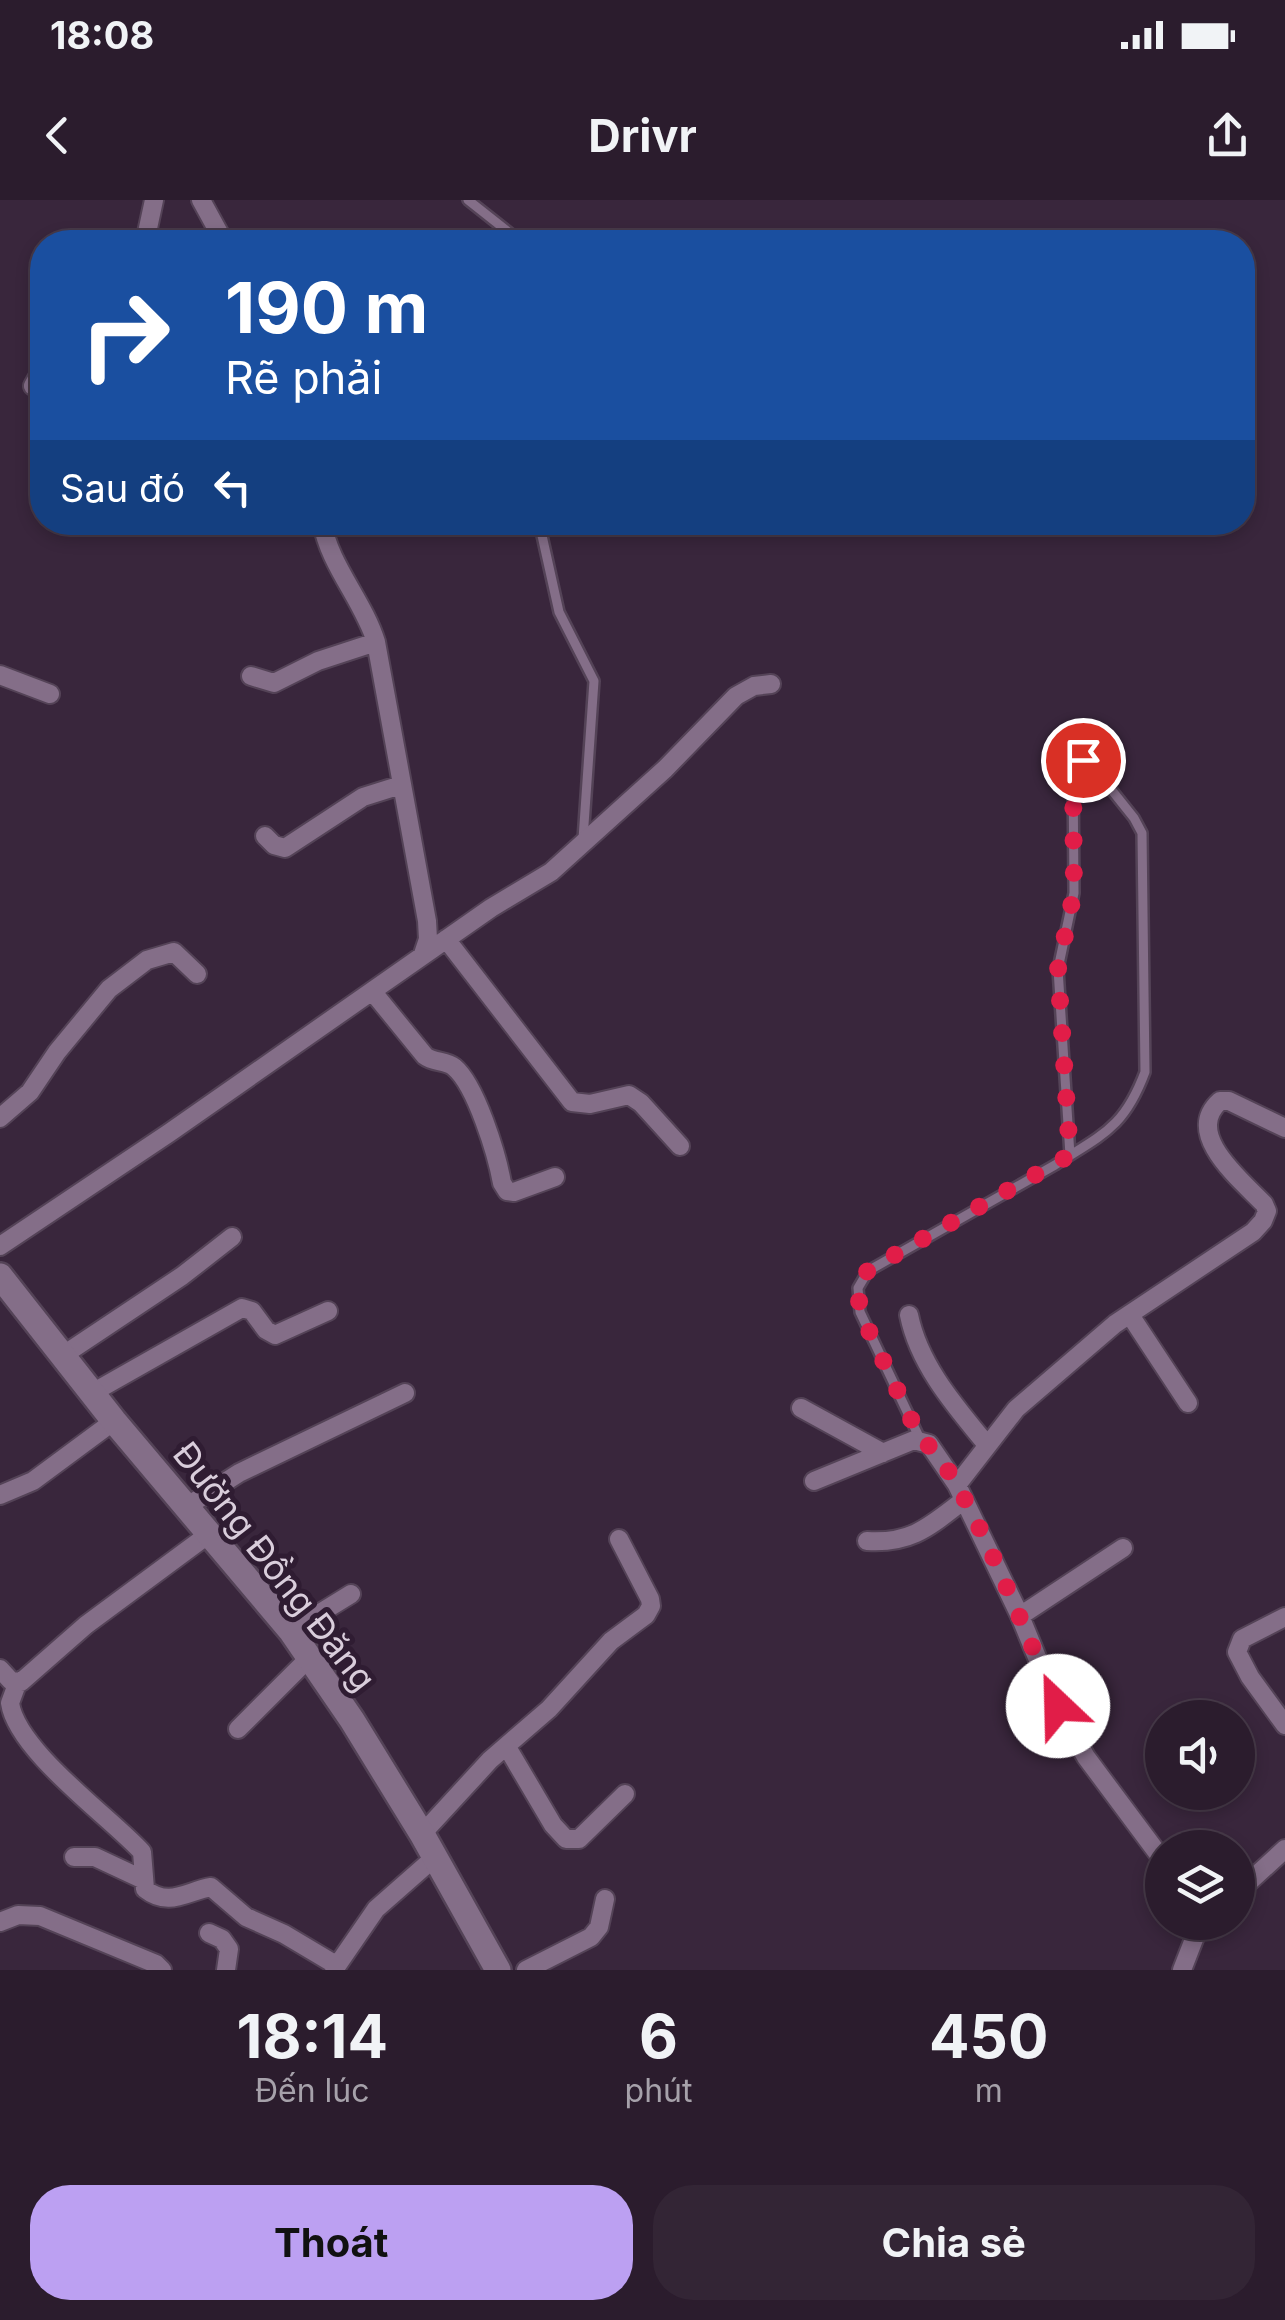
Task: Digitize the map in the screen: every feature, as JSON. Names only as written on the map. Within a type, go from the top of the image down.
[{"type":"main road","name":"Đường Đồng Đăng","points":[[0,1276],[114,1421],[291,1631],[422,1834],[498,1970]]},
{"type":"street","points":[[148,230],[154,200]]},
{"type":"street","points":[[201,200],[217,230]]},
{"type":"street","points":[[325,535],[328,548],[365,610],[376,642],[427,921],[424,954]]},
{"type":"street","points":[[251,676],[274,684],[318,661],[376,642]]},
{"type":"street","points":[[0,675],[50,694]]},
{"type":"street","points":[[0,1246],[446,939],[551,872],[666,769],[736,696],[754,686],[771,684]]},
{"type":"street","points":[[265,836],[274,846],[285,848],[363,797],[401,785]]},
{"type":"street","points":[[446,939],[572,1102],[590,1104],[628,1095],[641,1103],[680,1146]]},
{"type":"street","points":[[0,1118],[30,1092],[92,1008],[132,969],[174,952],[197,974]]},
{"type":"street","points":[[372,991],[425,1056],[450,1064],[460,1074],[484,1118],[507,1191],[555,1177]]},
{"type":"street","points":[[867,1541],[888,1542],[920,1534],[961,1493],[987,1445],[1016,1409],[1130,1315],[1238,1244],[1263,1222],[1264,1204],[1216,1150],[1210,1135],[1209,1112],[1220,1100],[1228,1100],[1285,1128]]},
{"type":"street","points":[[62,1356],[182,1276],[232,1237]]},
{"type":"street","points":[[92,1393],[242,1308],[252,1310],[266,1330],[275,1335],[328,1311]]},
{"type":"street","points":[[909,1314],[918,1348],[956,1408],[987,1445]]},
{"type":"street","points":[[1130,1315],[1188,1402]]},
{"type":"street","points":[[186,1507],[240,1473],[405,1393]]},
{"type":"street","points":[[801,1408],[884,1453]]},
{"type":"street","points":[[0,1495],[33,1481],[114,1421]]},
{"type":"street","points":[[814,1481],[921,1440],[929,1444],[961,1493],[1020,1616],[1052,1694],[1086,1756],[1145,1836]]},
{"type":"street","points":[[208,1534],[86,1625],[18,1684],[10,1704],[20,1728],[76,1795],[139,1848],[144,1857],[142,1878],[152,1894],[169,1899],[211,1887],[246,1918],[284,1934],[335,1968],[376,1909],[434,1858]]},
{"type":"street","points":[[422,1834],[490,1760],[550,1709],[611,1641],[646,1615],[650,1599],[619,1539]]},
{"type":"street","points":[[1020,1616],[1123,1548]]},
{"type":"street","points":[[291,1631],[351,1594]]},
{"type":"street","points":[[1285,1616],[1242,1638],[1237,1652],[1285,1725]]},
{"type":"street","points":[[238,1729],[309,1658]]},
{"type":"street","points":[[0,1669],[18,1684]]},
{"type":"street","points":[[507,1747],[553,1825],[566,1839],[579,1839],[625,1794]]},
{"type":"street","points":[[1255,1876],[1285,1849]]},
{"type":"street","points":[[74,1858],[95,1858],[142,1878]]},
{"type":"street","points":[[526,1970],[591,1937],[599,1927],[605,1898]]},
{"type":"street","points":[[1,1920],[18,1914],[40,1916],[156,1964],[162,1970]]},
{"type":"street","points":[[209,1933],[222,1939],[230,1949],[226,1970]]},
{"type":"street","points":[[1182,1970],[1194,1940]]},
{"type":"lane","points":[[468,200],[506,230]]},
{"type":"lane","points":[[541,535],[559,612],[594,681],[582,842]]},
{"type":"lane","points":[[921,1440],[860,1312],[860,1280],[868,1270],[1070,1155],[1126,1116],[1145,1072],[1142,834],[1134,818],[1083,760],[1075,762],[1073,768],[1074,892],[1058,969],[1070,1155]]},
{"type":"route","points":[[1058,1706],[957,1485],[929,1444],[921,1440],[860,1312],[858,1288],[868,1270],[1070,1155],[1058,969],[1074,892],[1073,768],[1075,762],[1083,760]]}]
